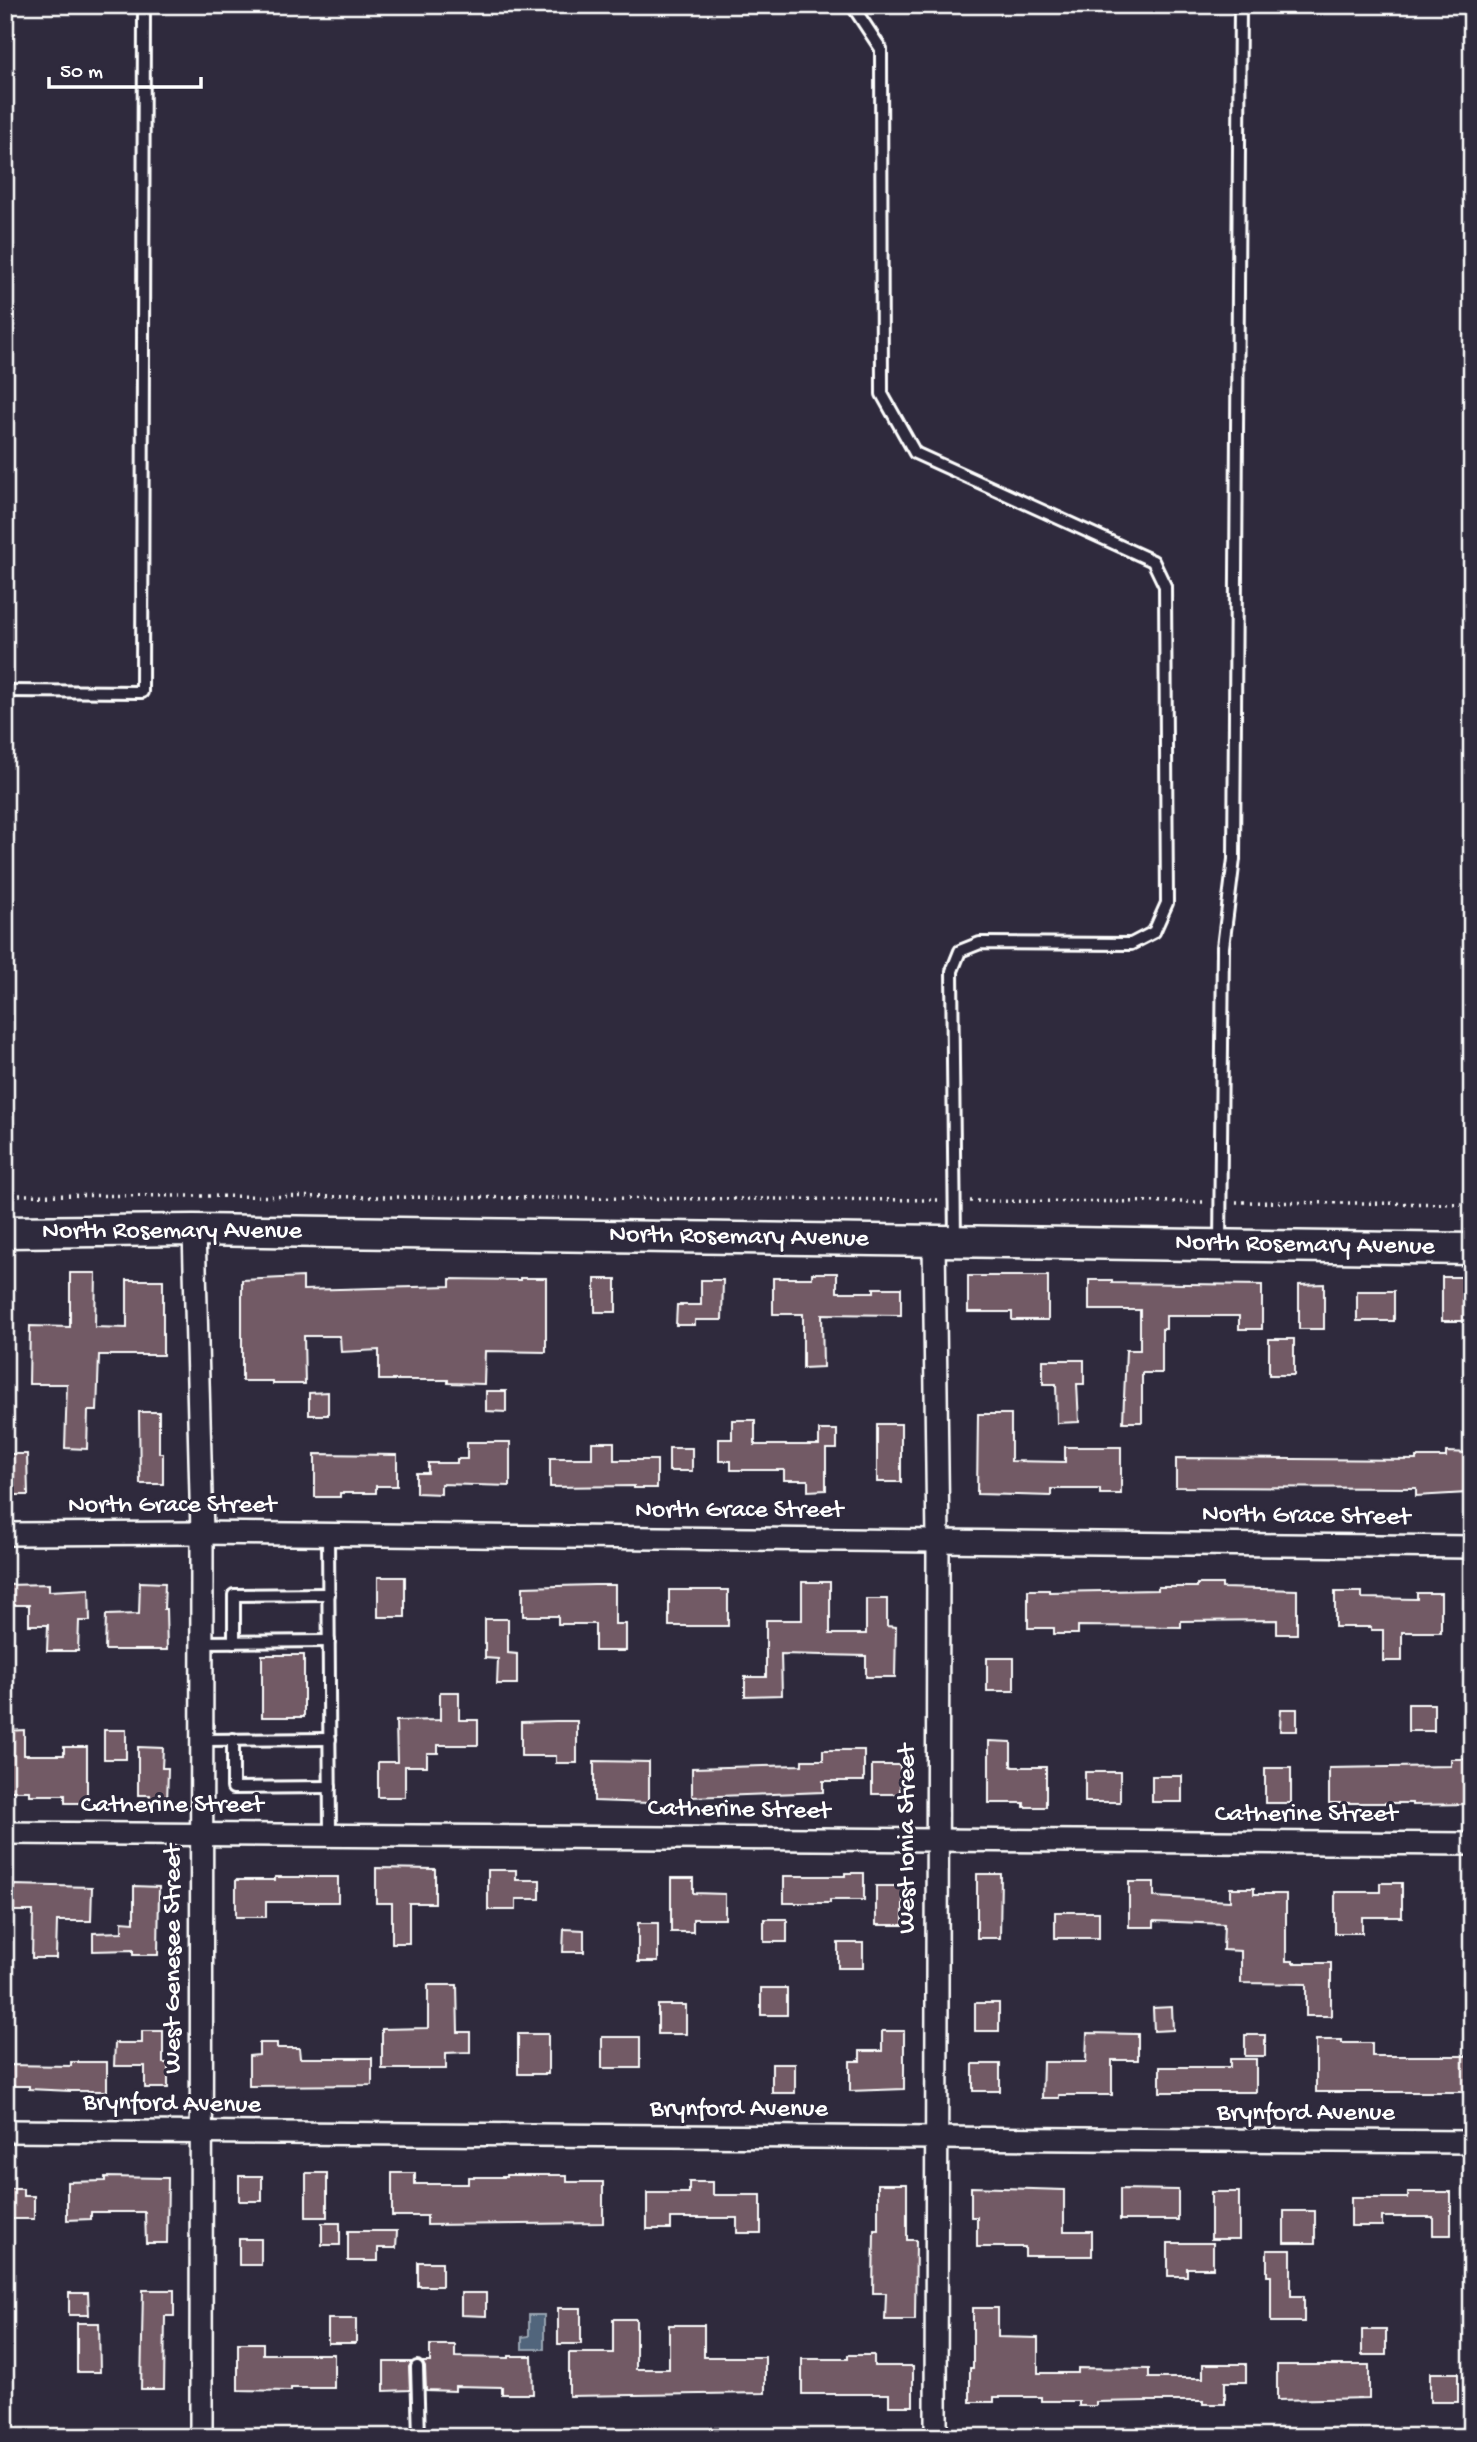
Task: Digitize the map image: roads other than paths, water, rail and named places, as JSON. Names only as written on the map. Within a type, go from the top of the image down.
[{"type":"street","name":"North Rosemary Avenue","points":[[5,1231],[194,1230],[1472,1249]]},
{"type":"street","name":"West Genesee Street","points":[[194,1230],[202,1533],[201,2437]]},
{"type":"street","name":"West Ionia Street","points":[[936,2437],[937,1541],[945,1241]]},
{"type":"street","name":"North Grace Street","points":[[5,1534],[202,1533],[1472,1547]]},
{"type":"street","name":"Catherine Street","points":[[5,1833],[1472,1844]]},
{"type":"street","name":"Brynford Avenue","points":[[5,2132],[1472,2143]]},
{"type":"lane","points":[[5,691],[142,692],[144,5]]},
{"type":"lane","points":[[852,5],[881,49],[882,394],[915,453],[1153,561],[1165,586],[1167,903],[1154,932],[1131,944],[980,943],[960,951],[952,971],[955,1200],[945,1241]]},
{"type":"lane","points":[[1220,1244],[1223,947],[1234,859],[1240,5]]},
{"type":"lane","points":[[328,1536],[330,1834]]},
{"type":"lane","points":[[234,1642],[234,1595],[329,1594]]},
{"type":"lane","points":[[202,1642],[329,1642]]},
{"type":"lane","points":[[233,1739],[233,1788],[330,1787]]},
{"type":"lane","points":[[202,1740],[330,1739]]},
{"type":"lane","points":[[418,2367],[419,2437]]},
{"type":"water","points":[[529,2315],[544,2315],[544,2349],[522,2349],[522,2337],[529,2336]]}]
